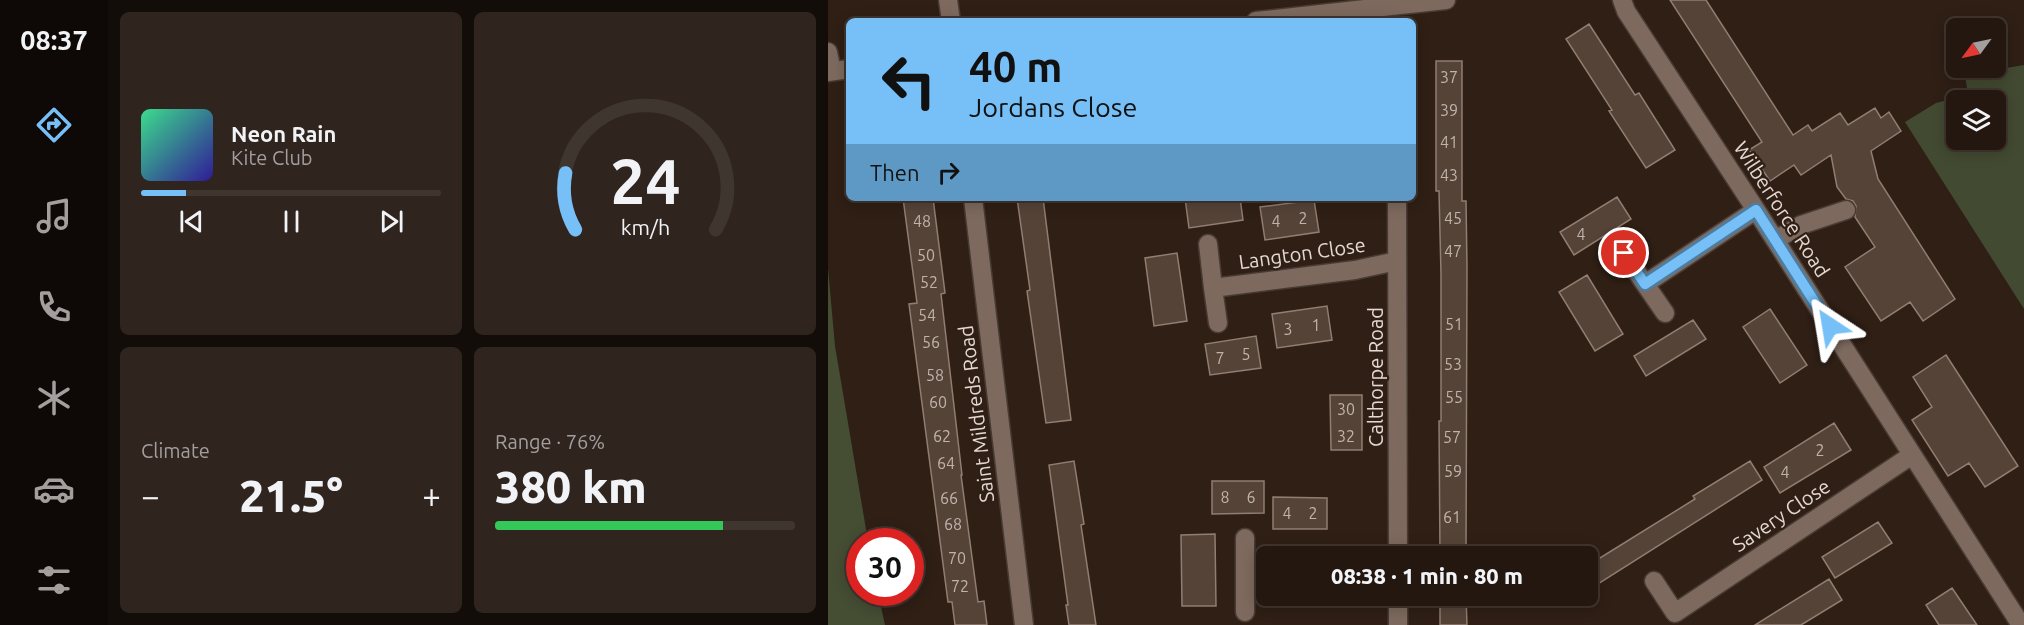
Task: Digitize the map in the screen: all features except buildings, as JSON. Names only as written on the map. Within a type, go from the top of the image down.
[{"type":"street","points":[[948,0],[951,18]]},
{"type":"street","points":[[1291,18],[1396,9],[1446,0]]},
{"type":"street","name":"Wilberforce Road","points":[[1622,0],[1626,11],[2021,625]]},
{"type":"street","points":[[828,52],[836,71]]},
{"type":"street","name":"Saint Mildreds Road","points":[[973,201],[1024,625]]},
{"type":"street","name":"Calthorpe Road","points":[[1397,201],[1398,546]]},
{"type":"street","points":[[1645,284],[1756,210]]},
{"type":"street","points":[[1775,240],[1801,225],[1846,210]]},
{"type":"street","name":"Langton Close","points":[[1208,244],[1218,323]]},
{"type":"street","points":[[1624,253],[1665,313]]},
{"type":"street","name":"Langton Close","points":[[1213,288],[1354,270],[1397,261]]},
{"type":"street","name":"Savery Close","points":[[1654,581],[1679,619],[1912,455]]},
{"type":"street","points":[[1245,538],[1245,612]]},
{"type":"street","points":[[1245,573],[1256,573]]},
{"type":"street","points":[[1398,606],[1398,625]]},
{"type":"green space","points":[[2024,65],[2024,309],[1905,122],[1936,103],[1946,100],[1946,150],[2006,150],[2006,90],[1967,90],[1965,78],[2006,78],[2006,68]]},
{"type":"green space","points":[[828,268],[835,346],[866,528],[846,528],[846,606],[881,606],[885,625],[828,625]]},
{"type":"route","points":[[1624,253],[1645,284],[1756,210],[1830,326]]}]
